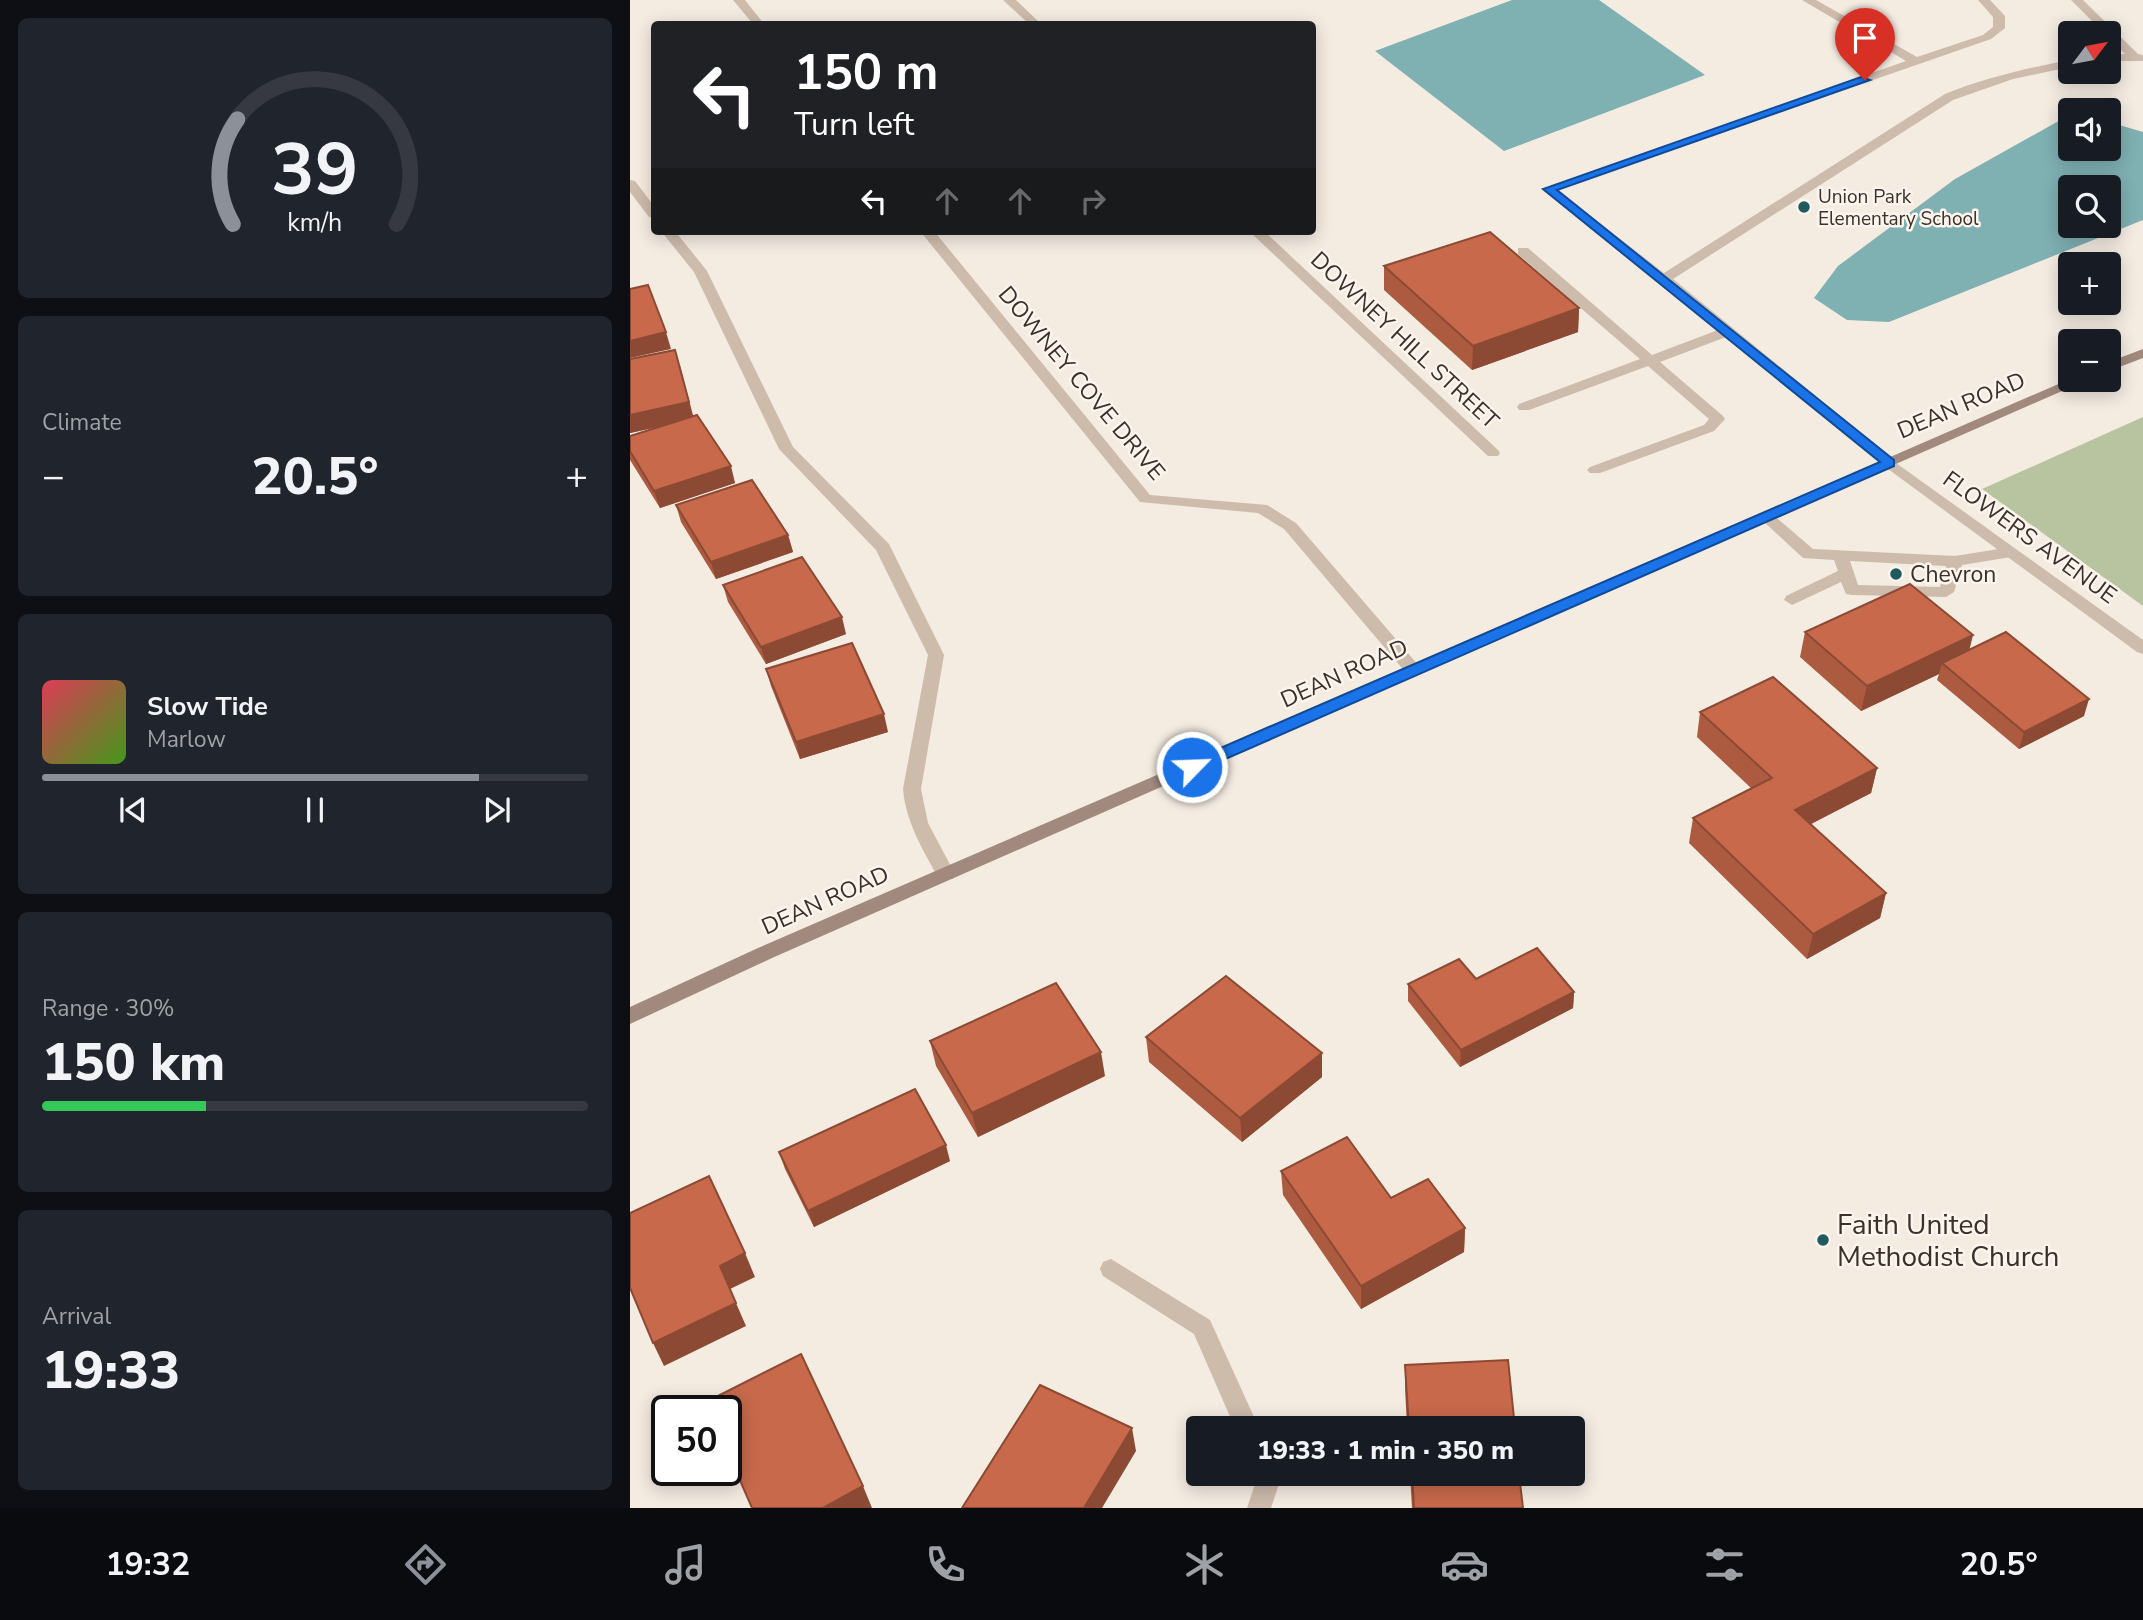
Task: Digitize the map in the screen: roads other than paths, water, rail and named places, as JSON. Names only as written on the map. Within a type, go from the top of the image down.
[{"type":"main road","points":[[2121,362],[2143,353]]},
{"type":"main road","name":"DEAN ROAD","points":[[630,1016],[765,953],[2058,390]]},
{"type":"street","points":[[739,0],[756,21]]},
{"type":"street","points":[[1009,0],[1032,21]]},
{"type":"street","points":[[1808,0],[1916,62],[1987,37],[1999,28],[1998,16],[1984,0]]},
{"type":"street","points":[[2077,0],[2139,58]]},
{"type":"street","points":[[2121,58],[2139,58]]},
{"type":"street","name":"FLOWERS AVENUE","points":[[1916,62],[1549,189],[1889,463],[2143,648]]},
{"type":"street","points":[[1664,279],[1949,97],[1981,83],[2020,72],[2058,66]]},
{"type":"street","points":[[630,184],[651,210]]},
{"type":"street","points":[[671,235],[700,271],[786,449],[883,548],[936,655],[912,789],[913,808],[918,823],[946,874]]},
{"type":"street","name":"DOWNEY COVE DRIVE","points":[[930,235],[1145,499],[1262,508],[1290,526],[1413,670]]},
{"type":"street","name":"DOWNEY HILL STREET","points":[[1260,235],[1493,453]]},
{"type":"street","points":[[1523,251],[1718,419],[1709,428],[1595,470]]},
{"type":"street","points":[[1524,407],[1727,331]]},
{"type":"street","points":[[1766,516],[1809,554],[1955,561],[2011,552]]},
{"type":"street","points":[[1840,555],[1852,590],[1946,592],[1955,561]]},
{"type":"street","points":[[1792,600],[1847,573]]},
{"type":"street","points":[[1111,1269],[1202,1327],[1242,1416]]},
{"type":"street","points":[[1259,1508],[1266,1486]]},
{"type":"water","points":[[1512,0],[1599,0],[1705,75],[1504,151],[1375,51]]},
{"type":"water","points":[[2058,121],[2058,161],[2121,161],[2121,126],[2143,132],[2143,220],[2121,229],[2121,175],[2058,175],[2058,238],[2098,238],[1889,322],[1847,320],[1814,298],[1838,266],[1955,179]]},
{"type":"place","name":"Union Park Elementary School","points":[[1804,207]]},
{"type":"place","name":"Chevron","points":[[1896,574]]},
{"type":"place","name":"Faith United Methodist Church","points":[[1823,1240]]}]
